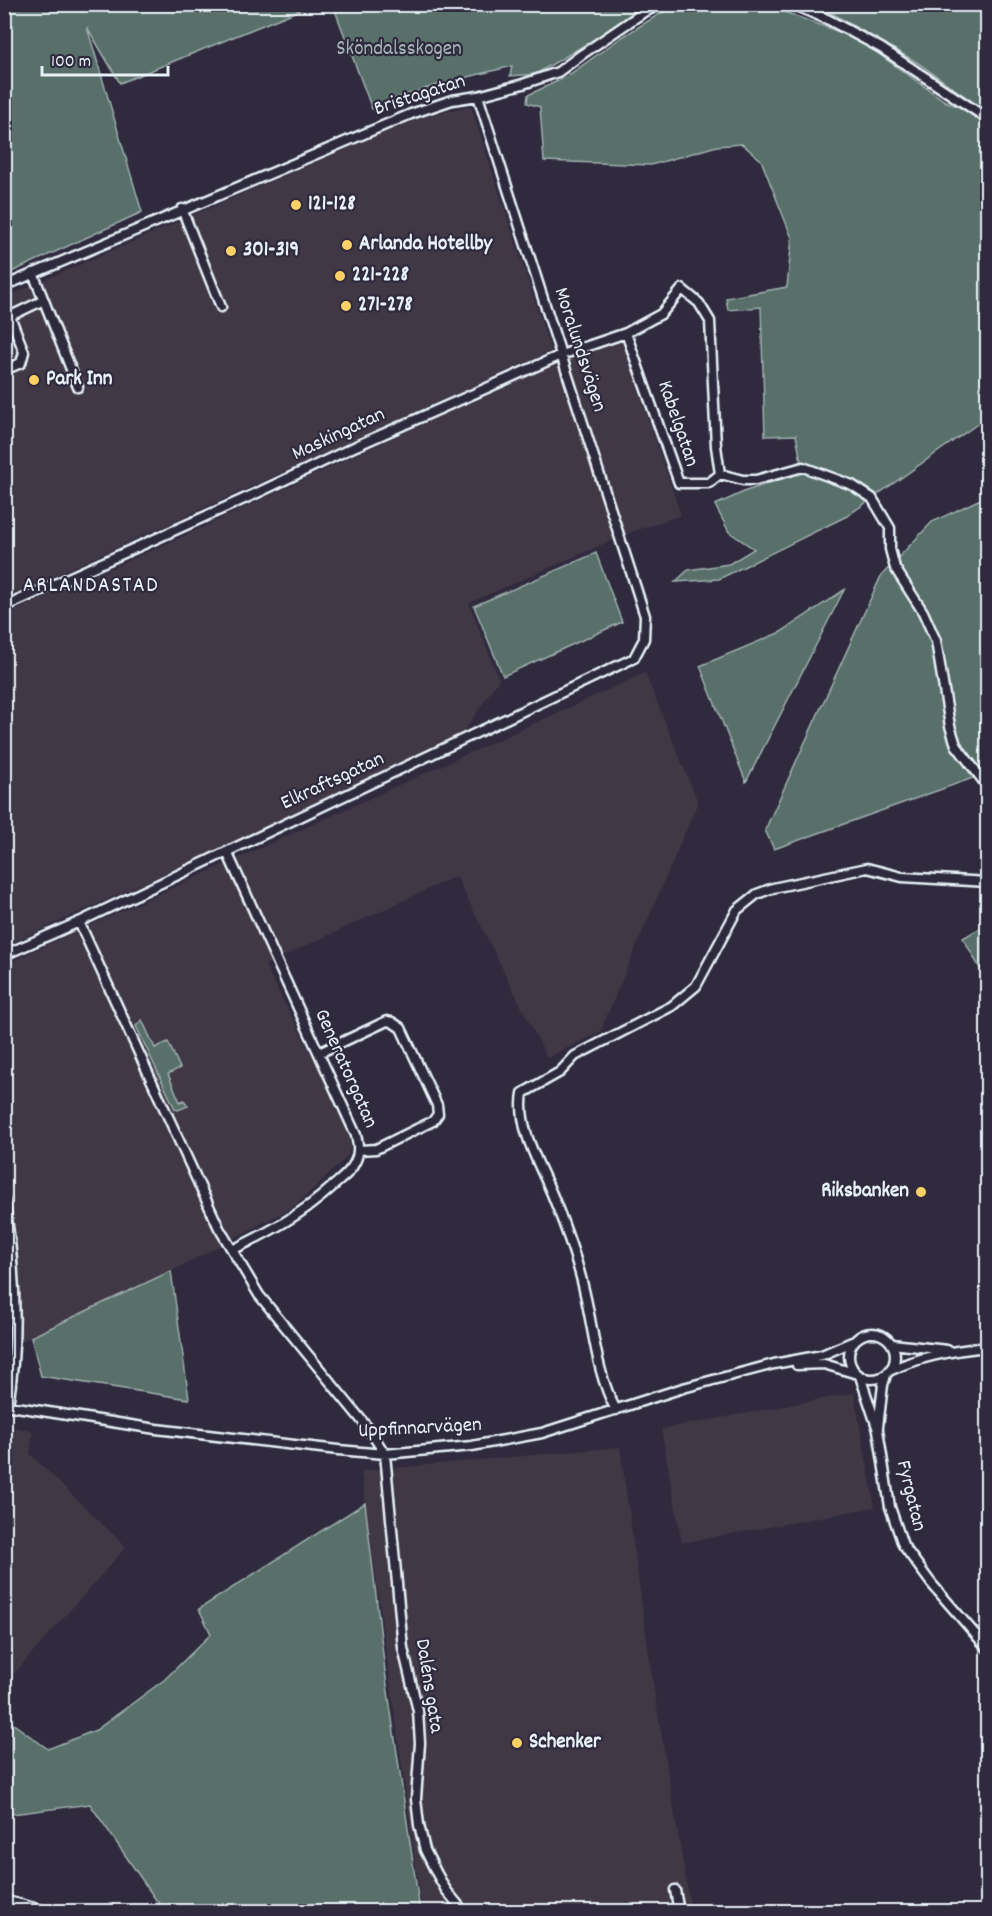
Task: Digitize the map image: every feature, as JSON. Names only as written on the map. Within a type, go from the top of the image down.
[{"type":"highway","points":[[4,1902],[44,1911]]},
{"type":"street","name":"Bristagatan","points":[[4,286],[411,114],[452,100],[478,96],[558,72],[645,12],[661,4]]},
{"type":"street","points":[[792,4],[829,20],[881,48],[980,112],[987,119]]},
{"type":"street","name":"Moralundsvägen","points":[[478,96],[645,616]]},
{"type":"street","points":[[182,209],[221,308]]},
{"type":"street","points":[[33,273],[78,387]]},
{"type":"street","name":"Maskingatan","points":[[4,607],[561,355],[626,333],[661,314],[682,289],[699,303],[710,321],[716,446],[720,474]]},
{"type":"street","points":[[4,370],[21,363],[24,352],[8,317],[44,300]]},
{"type":"street","name":"Kabelgatan","points":[[626,333],[679,483],[709,483],[720,474]]},
{"type":"street","points":[[720,474],[743,480],[756,480],[803,467],[852,485],[872,498],[890,528],[890,549],[894,568],[923,612],[936,641],[950,726],[956,745],[987,787]]},
{"type":"street","name":"Elkraftsgatan","points":[[4,955],[79,922],[634,658],[644,639],[645,616]]},
{"type":"street","name":"Generatorgatan","points":[[227,852],[356,1135],[359,1150],[355,1162],[347,1173],[306,1209],[287,1222],[232,1250]]},
{"type":"street","points":[[616,1410],[606,1391],[585,1291],[574,1256],[553,1196],[528,1137],[521,1106],[523,1094],[560,1072],[575,1056],[672,1006],[696,986],[737,910],[757,894],[773,888],[867,868],[902,877],[987,882]]},
{"type":"street","points":[[79,922],[201,1191],[232,1250],[259,1295],[368,1428],[385,1454]]},
{"type":"street","points":[[319,1053],[387,1021],[392,1022],[401,1028],[436,1105],[438,1114],[433,1121],[376,1149],[359,1150]]},
{"type":"street","points":[[4,1200],[15,1277],[16,1323],[13,1370],[6,1406]]},
{"type":"street","points":[[888,1372],[895,1362],[895,1352],[892,1344],[885,1337],[877,1333],[868,1333],[852,1342],[848,1360],[857,1375],[875,1379],[907,1363],[953,1350]]},
{"type":"street","name":"Uppfinnarvägen","points":[[6,1406],[156,1429],[385,1454],[472,1446],[542,1433],[682,1388],[774,1364],[822,1355],[852,1342]]},
{"type":"street","points":[[892,1344],[953,1350],[987,1347]]},
{"type":"street","name":"Uppfinnarvägen","points":[[758,1369],[824,1364],[857,1375]]},
{"type":"street","name":"Fyrgatan","points":[[878,1430],[883,1385],[888,1372]]},
{"type":"street","name":"Fyrgatan","points":[[857,1375],[878,1430],[890,1507],[903,1545],[931,1583],[987,1649]]},
{"type":"street","name":"Daléns gata","points":[[385,1454],[403,1648],[418,1711],[420,1743],[416,1799],[419,1825],[425,1850],[437,1874],[446,1890],[464,1911]]},
{"type":"street","points":[[675,1890],[679,1911]]},
{"type":"shaded area","points":[[471,106],[551,351],[5,598],[5,297],[414,119]]},
{"type":"shaded area","points":[[622,342],[681,515],[626,534],[469,603],[499,679],[458,741],[345,789],[5,946],[5,615],[186,535],[566,359]]},
{"type":"shaded area","points":[[645,673],[698,802],[600,1032],[547,1058],[456,876],[265,965],[351,1131],[349,1155],[295,1206],[157,1279],[11,1346],[5,1344],[5,964]]},
{"type":"shaded area","points":[[854,1393],[875,1507],[682,1543],[661,1429]]},
{"type":"shaded area","points":[[5,1426],[33,1431],[30,1454],[126,1547],[5,1684]]},
{"type":"shaded area","points":[[620,1447],[653,1684],[691,1911],[422,1911],[361,1471]]},
{"type":"green space","points":[[762,4],[856,38],[945,101],[980,116],[988,123],[988,412],[983,420],[847,516],[719,579],[675,582],[688,570],[729,564],[754,549],[729,532],[715,505],[746,491],[803,472],[796,435],[765,436],[761,307],[728,310],[726,298],[787,287],[792,238],[761,160],[742,144],[717,146],[651,165],[544,161],[540,107],[527,103],[528,95],[566,77],[619,39],[661,13],[688,5]]},
{"type":"green space","points":[[4,5],[312,5],[120,83],[87,27],[142,212],[5,275]]},
{"type":"green space","name":"Sköndalsskogen","points":[[333,5],[643,5],[603,34],[536,74],[510,76],[512,66],[423,89],[372,109]]},
{"type":"green space","points":[[813,5],[987,5],[987,112],[918,63],[823,8]]},
{"type":"green space","points":[[987,496],[987,773],[774,849],[765,830],[881,576],[932,522]]},
{"type":"green space","points":[[596,553],[622,622],[503,676],[474,606]]},
{"type":"green space","points":[[844,590],[746,782],[700,666],[781,632]]},
{"type":"green space","points":[[987,924],[987,981],[963,938]]},
{"type":"green space","points":[[142,1020],[155,1048],[168,1042],[180,1068],[168,1074],[180,1102],[184,1100],[188,1106],[175,1109],[136,1026]]},
{"type":"green space","points":[[171,1271],[189,1399],[41,1376],[31,1337]]},
{"type":"green space","points":[[365,1503],[385,1671],[420,1911],[167,1911],[156,1900],[90,1804],[5,1815],[5,1718],[48,1749],[96,1730],[164,1680],[211,1634],[199,1609]]},
{"type":"place","name":"121-128","points":[[296,205]]},
{"type":"place","name":"Arlanda Hotellby","points":[[347,245]]},
{"type":"place","name":"301-319","points":[[231,251]]},
{"type":"place","name":"221-228","points":[[340,276]]},
{"type":"place","name":"271-278","points":[[346,306]]},
{"type":"place","name":"Park Inn","points":[[34,380]]},
{"type":"place","name":"Riksbanken","points":[[921,1192]]},
{"type":"place","name":"Schenker","points":[[517,1743]]},
{"type":"district","name":"ARLANDASTAD","points":[[91,586]]}]
